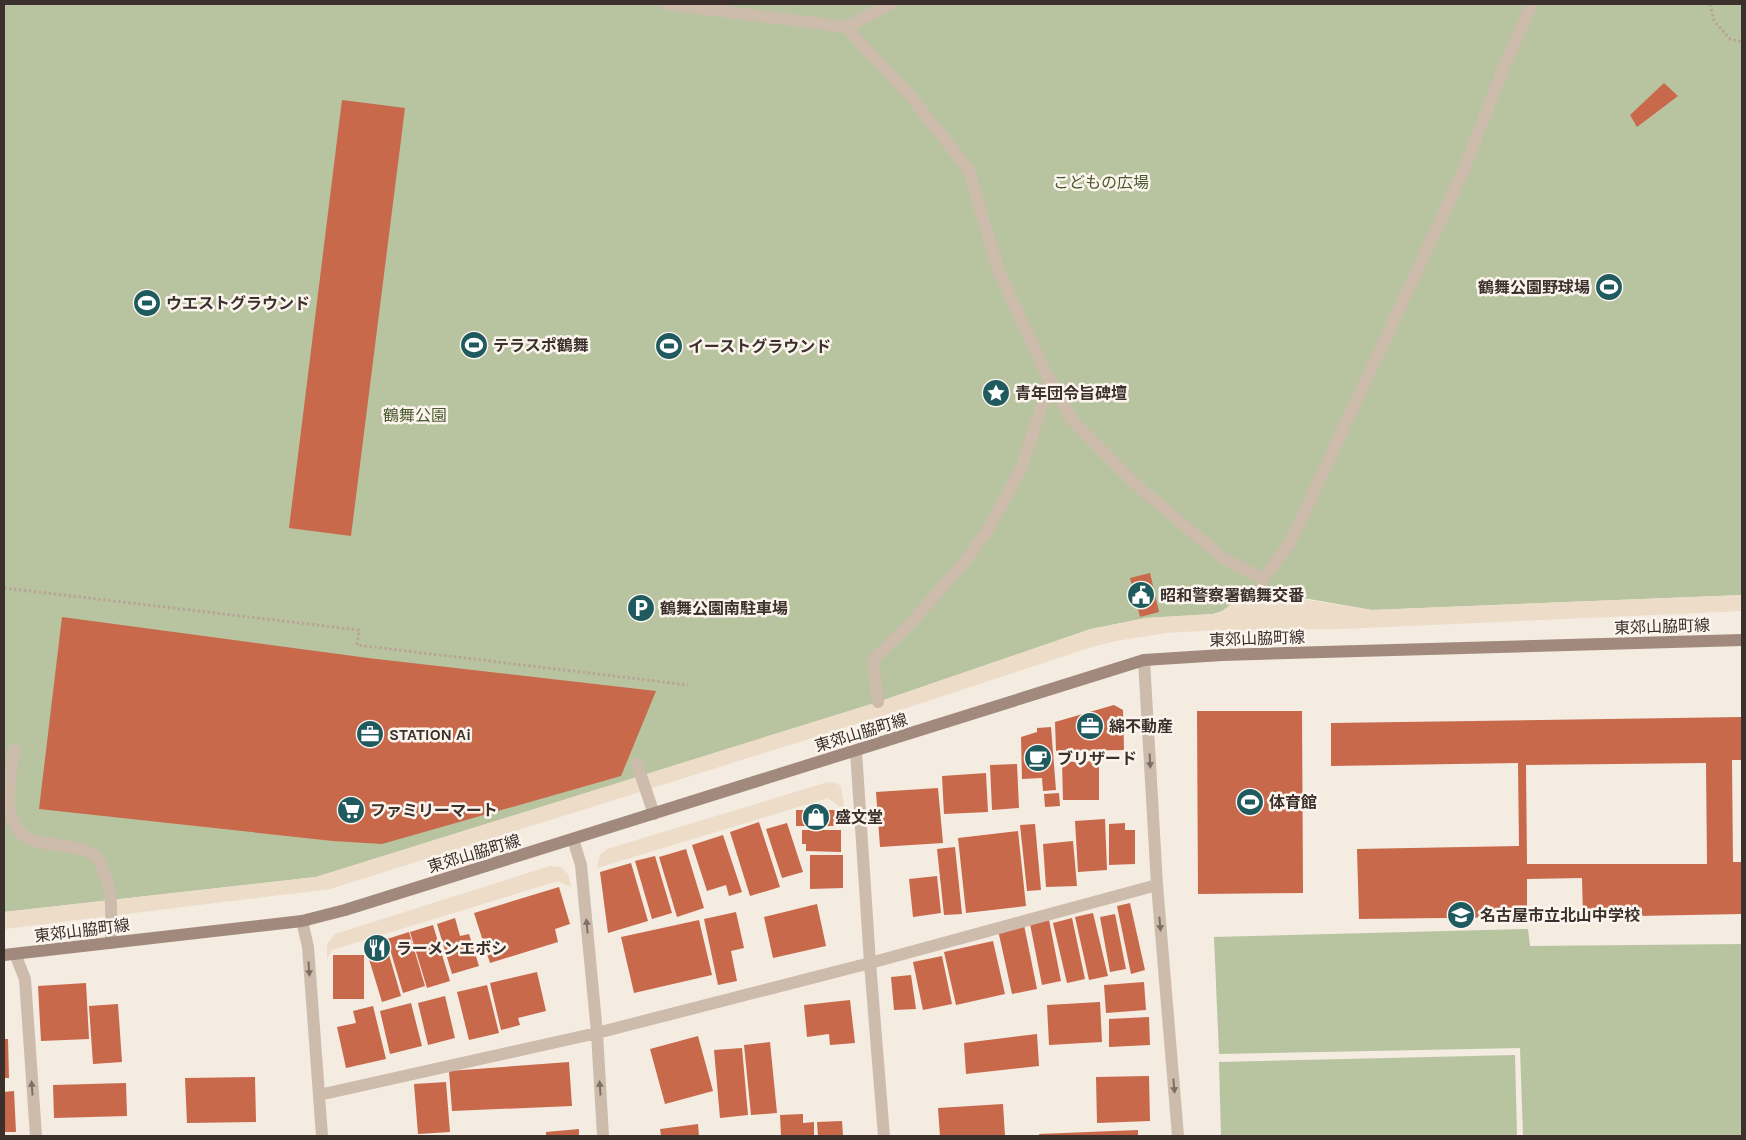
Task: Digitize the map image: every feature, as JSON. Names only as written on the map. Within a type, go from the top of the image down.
[{"type":"street","points":[[667,4],[846,28],[891,4]]},
{"type":"street","points":[[1260,595],[1263,579],[1290,543],[1463,172],[1503,69],[1532,4]]},
{"type":"street","points":[[846,28],[912,98],[969,170],[998,270],[1050,381],[1072,420],[1133,482],[1222,558],[1263,579]]},
{"type":"street","points":[[878,702],[874,660],[910,624],[967,559],[989,528],[1022,466],[1050,381]]},
{"type":"street","name":"東郊山脇町線","points":[[10,954],[302,921],[345,910],[1144,660],[1222,655],[1742,640]]},
{"type":"street","points":[[1144,660],[1157,885],[1178,1136]]},
{"type":"street","points":[[14,750],[10,815],[16,828],[25,836],[50,844],[87,851],[97,858],[108,879],[111,943]]},
{"type":"street","points":[[856,751],[884,1136]]},
{"type":"street","points":[[637,764],[654,814]]},
{"type":"street","points":[[573,839],[581,865],[597,1033],[604,1136]]},
{"type":"street","points":[[319,1095],[597,1033],[870,963],[1157,885]]},
{"type":"street","points":[[302,921],[308,947],[322,1136]]},
{"type":"street","points":[[10,954],[25,978],[36,1136]]},
{"type":"path","points":[[1710,4],[1714,21],[1730,39],[1742,42]]},
{"type":"path","points":[[4,588],[359,630],[357,645],[688,684]]},
{"type":"green space","name":"鶴舞公園","points":[[4,4],[1742,4],[1742,595],[1372,610],[1309,599],[1246,594],[1222,611],[1213,614],[1146,618],[1091,629],[878,702],[316,877],[4,912]]},
{"type":"green space","points":[[1528,929],[1530,946],[1742,944],[1742,1136],[1523,1136],[1520,1048],[1219,1054],[1214,937]]},
{"type":"green space","points":[[1515,1055],[1517,1136],[1221,1136],[1219,1062]]},
{"type":"shaded area","points":[[1246,594],[1273,595],[1372,610],[1742,595],[1742,611],[1342,629],[1220,630],[1165,633],[1116,641],[330,889],[4,929],[4,912],[316,877],[878,702],[1091,629],[1146,618],[1213,614],[1222,611]]},
{"type":"shaded area","points":[[828,782],[837,783],[841,787],[845,810],[828,798],[597,868],[600,855],[607,849]]},
{"type":"shaded area","points":[[550,866],[561,867],[568,874],[571,887],[558,881],[332,950],[327,959],[327,944],[335,934]]},
{"type":"building","points":[[1664,83],[1678,96],[1637,127],[1630,115]]},
{"type":"building","points":[[342,100],[405,108],[351,536],[289,528]]},
{"type":"building","points":[[1150,573],[1159,612],[1140,617],[1130,578]]},
{"type":"building","points":[[62,617],[368,658],[656,691],[621,776],[382,844],[333,841],[39,809]]},
{"type":"building","points":[[1114,705],[1123,710],[1124,750],[1056,751],[1055,722]]},
{"type":"building","name":"体育館","points":[[1197,711],[1302,711],[1303,893],[1198,894]]},
{"type":"building","points":[[1742,717],[1742,760],[1732,760],[1733,862],[1742,862],[1742,914],[1583,917],[1582,878],[1527,879],[1527,917],[1359,919],[1357,849],[1519,846],[1518,763],[1331,766],[1331,723]],"holes":[[[1706,763],[1707,864],[1527,864],[1526,765]]]},
{"type":"building","name":"ブリザード","points":[[1051,727],[1056,790],[1043,791],[1042,778],[1022,779],[1021,737],[1037,732],[1037,728]]},
{"type":"building","points":[[1099,761],[1099,800],[1063,800],[1062,762]]},
{"type":"building","points":[[1017,764],[1019,808],[992,810],[990,765]]},
{"type":"building","points":[[986,773],[988,812],[944,814],[942,776]]},
{"type":"building","points":[[938,788],[943,843],[880,847],[876,792]]},
{"type":"building","points":[[1059,793],[1060,806],[1045,807],[1044,794]]},
{"type":"building","points":[[796,810],[836,810],[836,826],[796,826]]},
{"type":"building","points":[[1105,819],[1107,870],[1078,872],[1075,821]]},
{"type":"building","points":[[759,822],[780,887],[750,896],[730,832]]},
{"type":"building","points":[[787,823],[803,872],[782,878],[766,829]]},
{"type":"building","points":[[1125,823],[1125,830],[1135,830],[1135,864],[1109,865],[1109,824]]},
{"type":"building","points":[[1035,824],[1041,890],[1027,891],[1020,825]]},
{"type":"building","points":[[802,830],[841,830],[841,852],[806,851],[806,844],[802,844]]},
{"type":"building","points":[[1018,831],[1026,906],[966,913],[958,838]]},
{"type":"building","points":[[723,835],[742,892],[729,896],[726,885],[707,891],[692,845]]},
{"type":"building","points":[[1073,841],[1077,886],[1046,887],[1043,844]]},
{"type":"building","points":[[955,847],[962,914],[944,915],[937,849]]},
{"type":"building","points":[[686,849],[704,908],[677,917],[659,857]]},
{"type":"building","points":[[810,855],[843,855],[843,888],[810,889]]},
{"type":"building","points":[[655,856],[672,913],[652,919],[635,861]]},
{"type":"building","points":[[631,863],[648,921],[608,933],[600,872]]},
{"type":"building","points":[[937,876],[941,913],[913,917],[909,879]]},
{"type":"building","points":[[559,887],[570,924],[555,929],[558,942],[490,963],[474,913]]},
{"type":"building","points":[[1130,903],[1145,970],[1131,974],[1117,906]]},
{"type":"building","points":[[817,904],[826,946],[773,958],[764,917]]},
{"type":"building","points":[[736,912],[744,948],[731,951],[737,981],[718,985],[704,919]]},
{"type":"building","points":[[1093,913],[1108,976],[1089,980],[1075,917]]},
{"type":"building","points":[[1115,914],[1126,969],[1110,972],[1100,917]]},
{"type":"building","points":[[455,918],[460,936],[469,934],[479,966],[452,974],[437,924]]},
{"type":"building","points":[[1072,918],[1085,979],[1067,983],[1053,923]]},
{"type":"building","points":[[699,920],[712,975],[634,993],[621,937]]},
{"type":"building","points":[[1049,920],[1061,981],[1042,985],[1030,924]]},
{"type":"building","points":[[433,925],[450,981],[427,988],[410,932]]},
{"type":"building","points":[[1024,925],[1037,989],[1012,994],[998,930]]},
{"type":"building","points":[[409,932],[425,986],[403,993],[387,939]]},
{"type":"building","points":[[385,941],[401,996],[382,1002],[365,946]]},
{"type":"building","points":[[993,941],[1005,994],[956,1005],[944,952]]},
{"type":"building","points":[[333,955],[364,955],[364,999],[333,999]]},
{"type":"building","points":[[942,956],[952,1004],[923,1010],[913,962]]},
{"type":"building","points":[[537,972],[546,1011],[518,1018],[520,1025],[501,1030],[490,983]]},
{"type":"building","points":[[911,975],[916,1009],[894,1010],[891,977]]},
{"type":"building","points":[[1144,982],[1146,1010],[1106,1013],[1104,985]]},
{"type":"building","points":[[86,983],[89,1039],[41,1041],[38,986]]},
{"type":"building","points":[[487,985],[499,1033],[469,1040],[457,992]]},
{"type":"building","points":[[445,996],[455,1038],[428,1045],[418,1003]]},
{"type":"building","points":[[850,1000],[855,1043],[830,1045],[829,1034],[807,1037],[804,1005]]},
{"type":"building","points":[[1100,1002],[1102,1042],[1049,1045],[1047,1005]]},
{"type":"building","points":[[411,1003],[422,1046],[390,1054],[380,1011]]},
{"type":"building","points":[[118,1004],[122,1062],[93,1064],[89,1006]]},
{"type":"building","points":[[373,1006],[386,1059],[346,1068],[337,1027],[356,1023],[353,1011]]},
{"type":"building","points":[[1149,1017],[1150,1045],[1109,1047],[1109,1019]]},
{"type":"building","points":[[1037,1034],[1039,1066],[966,1074],[964,1043]]},
{"type":"building","points":[[698,1036],[713,1091],[665,1104],[650,1049]]},
{"type":"building","points":[[4,1039],[8,1039],[9,1078],[4,1078]]},
{"type":"building","points":[[770,1042],[777,1113],[751,1115],[744,1045]]},
{"type":"building","points":[[742,1048],[748,1115],[720,1118],[714,1050]]},
{"type":"building","points":[[569,1062],[572,1106],[452,1111],[449,1071]]},
{"type":"building","points":[[1149,1076],[1150,1121],[1097,1123],[1096,1077]]},
{"type":"building","points":[[255,1077],[256,1122],[187,1123],[185,1078]]},
{"type":"building","points":[[446,1082],[450,1132],[418,1134],[414,1084]]},
{"type":"building","points":[[126,1083],[127,1116],[54,1118],[53,1085]]},
{"type":"building","points":[[14,1091],[16,1132],[4,1132],[4,1092]]},
{"type":"building","points":[[1003,1104],[1005,1136],[940,1136],[938,1108]]},
{"type":"building","points":[[803,1114],[803,1123],[814,1122],[814,1136],[781,1136],[780,1115]]},
{"type":"building","points":[[842,1121],[843,1136],[818,1136],[817,1122]]},
{"type":"building","points":[[698,1124],[699,1136],[661,1136],[660,1129]]},
{"type":"building","points":[[579,1129],[579,1136],[546,1136],[546,1132]]},
{"type":"building","points":[[1138,1130],[1138,1136],[1039,1136],[1039,1134]]},
{"type":"place","name":"鶴舞公園野球場","points":[[1609,287]]},
{"type":"place","name":"ウエストグラウンド","points":[[147,303]]},
{"type":"place","name":"テラスポ鶴舞","points":[[474,345]]},
{"type":"place","name":"イーストグラウンド","points":[[669,346]]},
{"type":"place","name":"青年団令旨碑壇","points":[[996,393]]},
{"type":"place","name":"昭和警察署鶴舞交番","points":[[1141,595]]},
{"type":"place","name":"鶴舞公園南駐車場","points":[[641,608]]},
{"type":"place","name":"綿不動産","points":[[1090,726]]},
{"type":"place","name":"STATION Ai","points":[[370,734]]},
{"type":"place","name":"ブリザード","points":[[1038,758]]},
{"type":"place","name":"体育館","points":[[1250,802]]},
{"type":"place","name":"ファミリーマート","points":[[351,810]]},
{"type":"place","name":"盛文堂","points":[[816,817]]},
{"type":"place","name":"名古屋市立北山中学校","points":[[1461,915]]},
{"type":"place","name":"ラーメンエボシ","points":[[377,948]]},
{"type":"park label","name":"こどもの広場","points":[[1101,182]]}]
